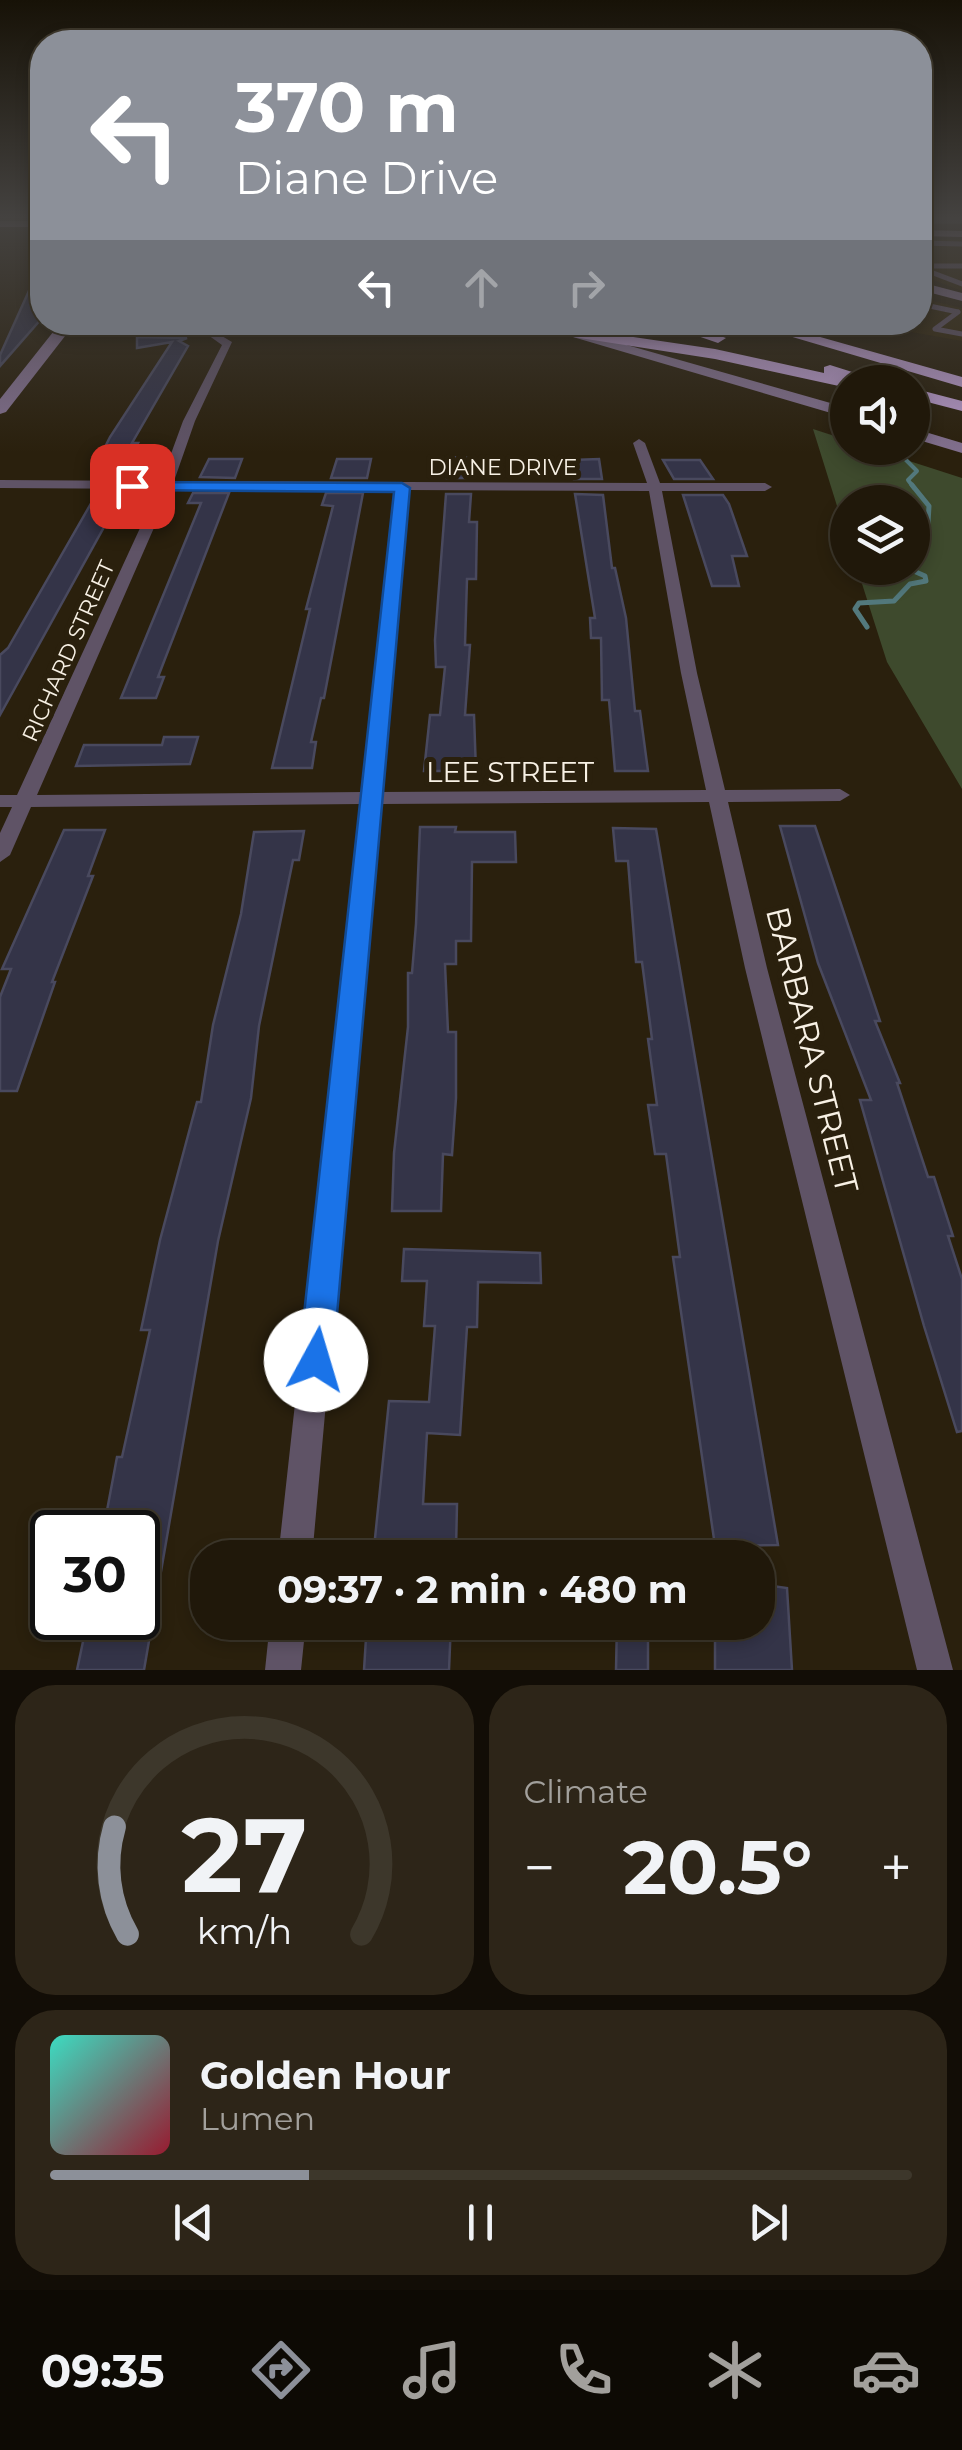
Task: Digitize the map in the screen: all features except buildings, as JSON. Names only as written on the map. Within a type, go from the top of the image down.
[{"type":"highway","points":[[579,335],[714,354],[830,379]]},
{"type":"highway","points":[[710,335],[830,369]]},
{"type":"highway","points":[[795,335],[962,381]]},
{"type":"highway","points":[[822,335],[962,381]]},
{"type":"highway","points":[[930,398],[962,406]]},
{"type":"main road","points":[[0,409],[59,335]]},
{"type":"main road","points":[[575,335],[830,408]]},
{"type":"main road","points":[[930,438],[962,448]]},
{"type":"street","name":"RICHARD STREET","points":[[0,855],[166,486],[188,421],[228,344],[214,335]]},
{"type":"street","name":"BARBARA STREET","points":[[639,443],[655,486],[689,674],[756,968],[935,1670]]},
{"type":"street","name":"DIANE DRIVE","points":[[0,484],[766,487]]},
{"type":"street","points":[[297,1540],[402,488]]},
{"type":"street","name":"LEE STREET","points":[[0,801],[840,795]]},
{"type":"street","points":[[284,1670],[286,1640]]},
{"type":"lane","points":[[932,307],[960,313]]},
{"type":"lane","points":[[960,313],[935,329],[962,334]]},
{"type":"shaded area","points":[[932,301],[962,308],[962,341],[928,335],[932,335]]},
{"type":"green space","points":[[813,429],[830,434],[830,465],[922,465],[962,478],[962,789],[887,662],[862,585],[930,585],[930,485],[830,485]]},
{"type":"waterway","points":[[911,465],[917,471],[908,480],[912,485]]},
{"type":"waterway","points":[[867,627],[855,609],[859,603],[894,601],[909,585]]},
{"type":"route","points":[[132,486],[402,488],[316,1360]]}]
